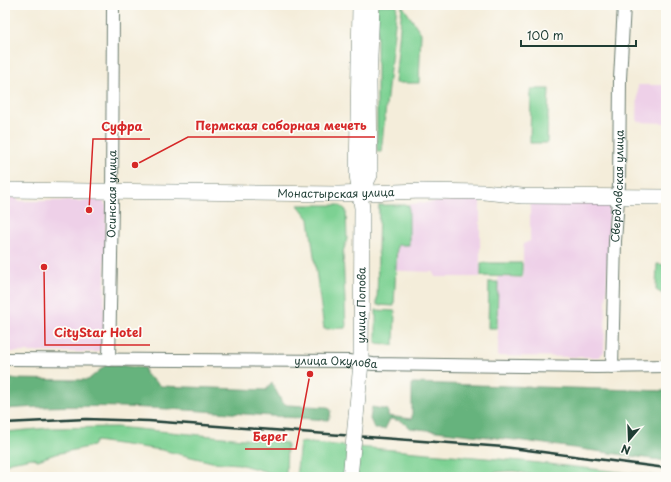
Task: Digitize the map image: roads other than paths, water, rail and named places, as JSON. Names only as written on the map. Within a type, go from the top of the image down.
[{"type":"main road","name":"улица Попова","points":[[350,477],[361,363],[361,193],[357,175],[360,5]]},
{"type":"main road","name":"улица Попова","points":[[361,193],[370,175],[369,82],[372,5]]},
{"type":"main road","name":"Монастырская улица","points":[[5,190],[361,193],[484,192],[522,196],[666,197]]},
{"type":"street","name":"Осинская улица","points":[[109,360],[113,5]]},
{"type":"street","name":"Свердловская улица","points":[[612,368],[620,79],[624,5]]},
{"type":"street","name":"улица Окулова","points":[[5,359],[350,361],[373,364],[612,368],[666,366]]},
{"type":"railway","points":[[5,423],[86,419],[149,421],[504,447],[666,468]]},
{"type":"place","name":"Пермская соборная мечеть","points":[[135,165]]},
{"type":"place","name":"Суфра","points":[[89,210]]},
{"type":"place","name":"CityStar Hotel","points":[[44,267]]},
{"type":"place","name":"Берег","points":[[310,374]]}]
